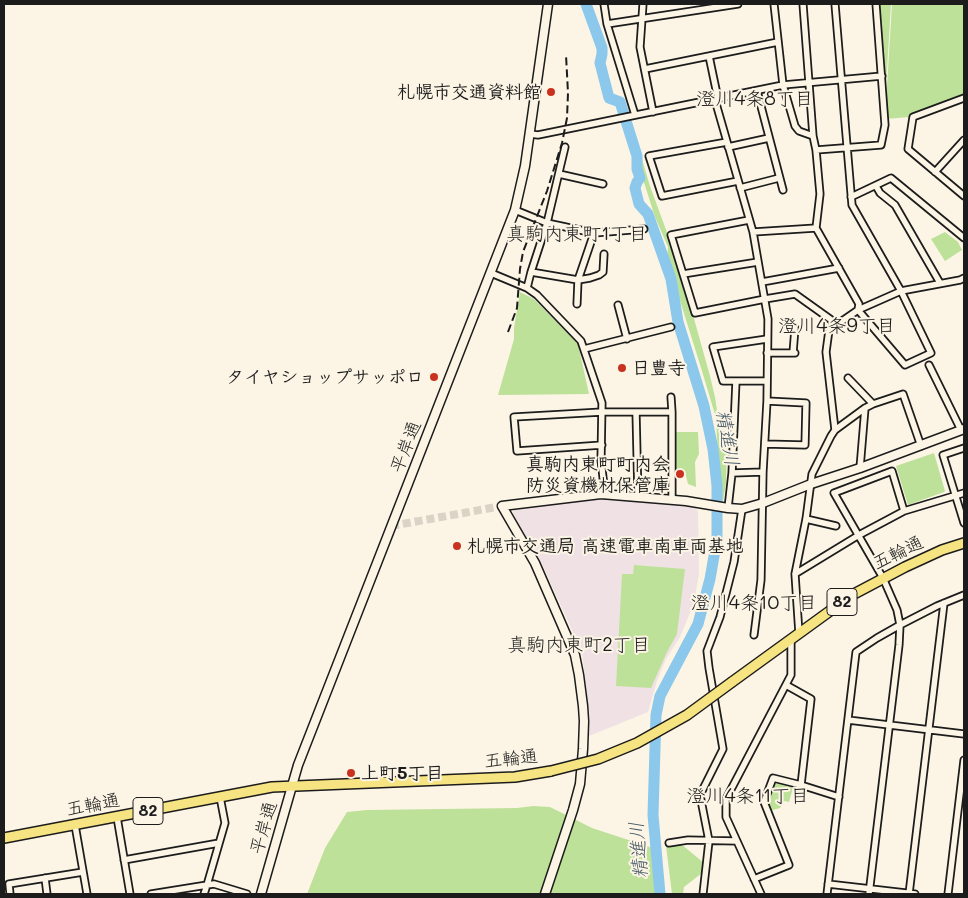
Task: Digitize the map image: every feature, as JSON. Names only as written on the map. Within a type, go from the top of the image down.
[{"type":"main road","name":"五輪通","points":[[4,838],[272,787],[515,777],[551,772],[598,759],[637,743],[687,715],[852,595],[942,550],[964,543]]},
{"type":"street","name":"平岸通","points":[[262,894],[298,765],[515,210],[524,175],[548,4]]},
{"type":"street","points":[[604,4],[607,24],[633,116]]},
{"type":"street","points":[[644,4],[640,47],[654,112]]},
{"type":"street","points":[[607,24],[738,4]]},
{"type":"street","points":[[774,4],[783,85],[795,126],[799,131],[813,136]]},
{"type":"street","points":[[803,4],[813,136],[820,194],[816,228],[859,304],[858,310],[905,365],[930,353],[901,291],[852,205],[835,4]]},
{"type":"street","points":[[816,150],[881,145],[885,125],[876,4]]},
{"type":"street","points":[[645,69],[778,42]]},
{"type":"street","points":[[709,56],[728,144],[753,232],[768,319],[761,580],[754,635]]},
{"type":"street","points":[[530,134],[538,135],[783,85],[882,76]]},
{"type":"street","points":[[757,91],[783,190]]},
{"type":"street","points":[[964,98],[913,118],[908,149],[964,196]]},
{"type":"street","points":[[738,181],[662,196],[649,156],[769,138]]},
{"type":"street","points":[[935,172],[964,140]]},
{"type":"street","points":[[527,288],[547,223],[565,147]]},
{"type":"street","points":[[559,174],[603,184]]},
{"type":"street","points":[[740,188],[779,178]]},
{"type":"street","points":[[851,197],[891,178],[964,238]]},
{"type":"street","points":[[876,186],[880,193],[896,204],[940,284]]},
{"type":"street","points":[[515,210],[547,223],[594,233],[644,229]]},
{"type":"street","points":[[749,220],[670,235],[695,313],[765,298],[795,294],[837,324]]},
{"type":"street","points":[[753,232],[816,228]]},
{"type":"street","points":[[578,304],[578,280],[594,233]]},
{"type":"street","points":[[532,272],[578,280],[590,278],[603,272],[604,254]]},
{"type":"street","points":[[683,274],[758,262]]},
{"type":"street","points":[[762,282],[839,268]]},
{"type":"street","points":[[491,273],[527,288],[537,295],[580,341],[602,403],[601,460],[605,495]]},
{"type":"street","points":[[836,430],[826,352],[830,330],[858,310],[901,291],[964,278]]},
{"type":"street","points":[[618,305],[627,338]]},
{"type":"street","points":[[584,349],[672,327]]},
{"type":"street","points":[[767,353],[794,353],[795,328]]},
{"type":"street","points":[[766,381],[723,381],[713,348],[767,339]]},
{"type":"street","points":[[544,894],[580,784],[584,721],[575,655],[535,563],[502,506],[605,495],[672,499],[742,509],[763,503],[810,484],[860,468],[963,430],[929,365]]},
{"type":"street","points":[[848,378],[873,404]]},
{"type":"street","points":[[726,508],[732,473],[736,381]]},
{"type":"street","points":[[799,634],[795,574],[806,519],[812,474],[831,436],[865,408],[903,394],[921,446]]},
{"type":"street","points":[[671,397],[672,499]]},
{"type":"street","points":[[765,444],[805,445],[806,403],[766,401]]},
{"type":"street","points":[[860,468],[865,408]]},
{"type":"street","points":[[602,445],[517,451],[514,417],[602,412],[672,412]]},
{"type":"street","points":[[636,412],[638,497]]},
{"type":"street","points":[[964,448],[943,455],[964,524]]},
{"type":"street","points":[[869,891],[900,645],[900,624],[898,610],[884,578],[834,493],[892,471],[904,512]]},
{"type":"street","points":[[732,473],[763,472]]},
{"type":"street","points":[[795,574],[860,535],[904,512],[964,492]]},
{"type":"street","points":[[703,894],[709,841],[700,795],[724,749],[707,651],[720,617],[734,562],[742,509]]},
{"type":"street","points":[[806,519],[836,526]]},
{"type":"street","points":[[827,894],[856,652],[900,624],[964,595]]},
{"type":"street","points":[[828,884],[869,891],[912,894],[944,603]]},
{"type":"street","points":[[760,894],[726,817],[726,799],[791,675],[791,640]]},
{"type":"street","points":[[786,685],[811,698],[801,785]]},
{"type":"street","points":[[848,720],[964,734]]},
{"type":"street","points":[[948,894],[963,789],[964,760]]},
{"type":"street","points":[[754,879],[789,866],[764,802],[773,778],[838,797]]},
{"type":"street","points":[[204,894],[225,823],[220,797]]},
{"type":"street","points":[[117,817],[130,894]]},
{"type":"street","points":[[75,825],[87,894]]},
{"type":"street","points":[[669,843],[688,840],[736,841]]},
{"type":"street","points":[[124,860],[219,843]]},
{"type":"street","points":[[10,894],[9,884],[83,872]]},
{"type":"street","points":[[45,878],[47,894]]},
{"type":"street","points":[[151,894],[214,884],[247,894]]},
{"type":"shaded area","points":[[601,499],[683,505],[695,508],[698,511],[699,574],[690,613],[680,637],[666,659],[648,712],[589,736],[590,720],[582,652],[540,560],[513,514],[514,509]]},
{"type":"green space","points":[[876,4],[891,4],[886,87],[882,86]]},
{"type":"green space","points":[[892,4],[964,4],[964,95],[910,117],[885,119]]},
{"type":"green space","points":[[630,119],[650,186],[676,257],[693,315],[715,397],[720,430],[725,431],[727,450],[726,483],[723,501],[720,501],[716,418],[667,259],[668,247],[655,217],[624,120]]},
{"type":"green space","points":[[945,232],[958,242],[962,250],[945,261],[931,239]]},
{"type":"green space","points":[[520,292],[534,299],[578,344],[589,394],[498,395],[514,339]]},
{"type":"green space","points":[[672,432],[698,432],[699,454],[695,462],[696,487],[688,484],[685,472],[672,473]]},
{"type":"green space","points":[[934,453],[945,491],[908,505],[896,466]]},
{"type":"green space","points":[[634,565],[685,569],[677,634],[651,688],[616,686],[622,574],[633,574]]},
{"type":"green space","points":[[779,783],[793,788],[789,802],[784,801],[780,808],[769,811],[766,802],[772,785]]},
{"type":"green space","points":[[550,807],[592,828],[653,848],[658,894],[307,894],[325,848],[347,812]]},
{"type":"green space","points":[[681,844],[704,863],[702,873],[684,887],[683,894],[672,894],[666,846]]},
{"type":"waterway","name":"精進川","points":[[586,4],[602,48],[600,63],[609,98],[620,102],[637,156],[637,169],[640,178],[635,188],[639,204],[648,214],[671,279],[678,322],[704,406],[713,449],[717,486],[717,539],[710,579],[698,624],[660,696],[656,715],[653,815],[660,894]]},
{"type":"tunnel","points":[[391,526],[502,506]]},
{"type":"railway","points":[[508,332],[517,308],[523,252],[547,191],[562,143],[567,118],[566,55]]},
{"type":"place","name":"札幌市交通資料館","points":[[551,92]]},
{"type":"place","name":"日豊寺","points":[[622,368]]},
{"type":"place","name":"タイヤショップサッポロ","points":[[434,377]]},
{"type":"place","name":"真駒内東町町内会 防災資機材保管庫","points":[[680,474]]},
{"type":"place","name":"札幌市交通局 高速電車南車両基地","points":[[457,546]]},
{"type":"place","name":"上町5丁目","points":[[351,773]]},
{"type":"district","name":"澄川4条8丁目","points":[[755,99]]},
{"type":"district","name":"真駒内東町1丁目","points":[[577,234]]},
{"type":"district","name":"澄川4条9丁目","points":[[837,326]]},
{"type":"district","name":"澄川4条10丁目","points":[[754,603]]},
{"type":"district","name":"真駒内東町2丁目","points":[[579,645]]},
{"type":"district","name":"澄川4条11丁目","points":[[748,796]]}]
